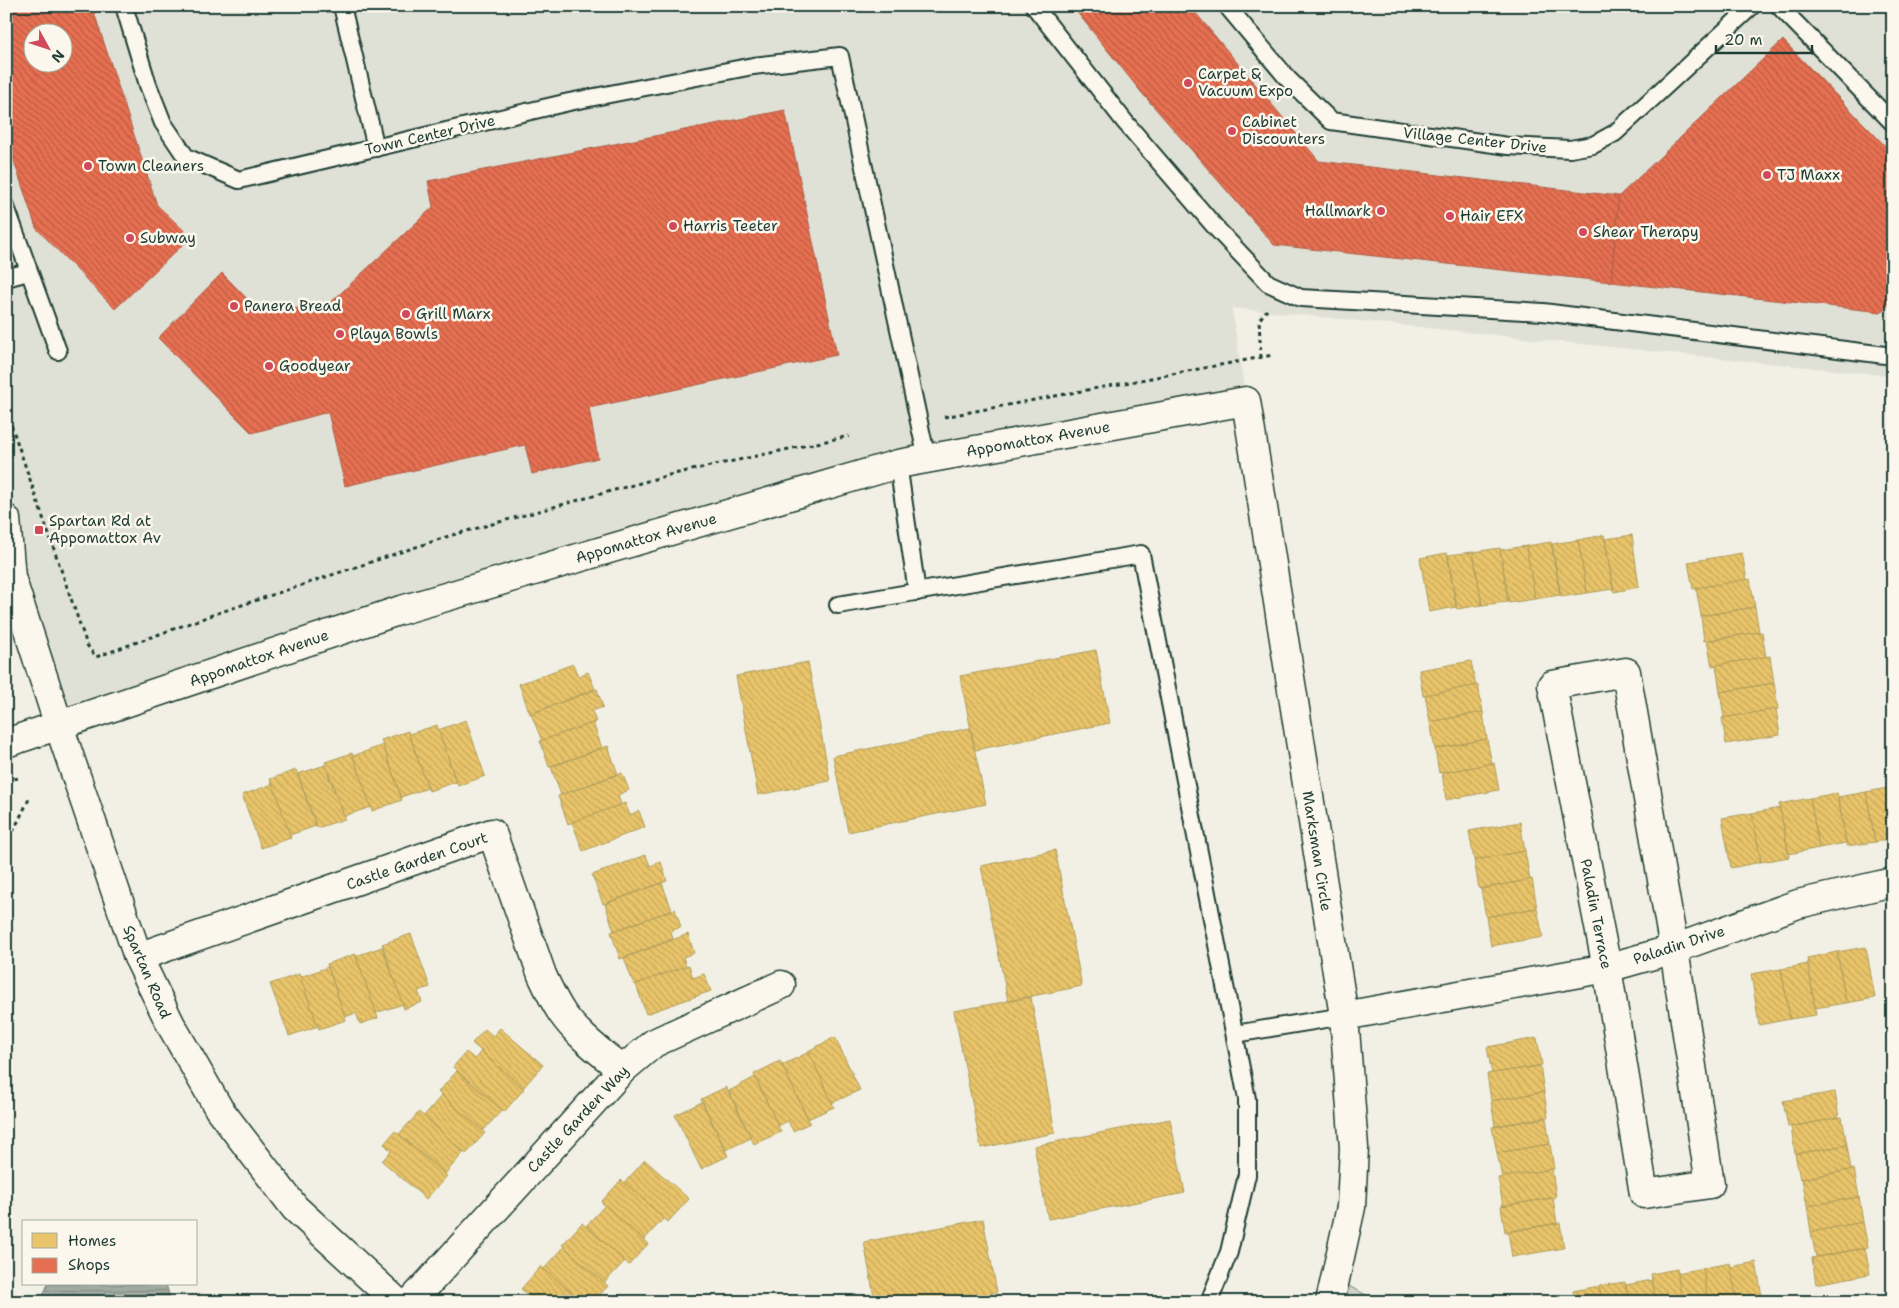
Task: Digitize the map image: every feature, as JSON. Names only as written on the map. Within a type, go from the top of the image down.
[{"type":"street","name":"Appomattox Avenue","points":[[6,743],[398,611],[898,464],[1246,402]]},
{"type":"street","name":"Marksman Circle","points":[[1246,402],[1344,1016],[1354,1148],[1351,1207],[1330,1302]]},
{"type":"street","name":"Spartan Road","points":[[6,520],[9,574],[138,957],[170,1025],[218,1109],[295,1208],[397,1302]]},
{"type":"street","name":"Paladin Terrace","points":[[1626,672],[1674,949],[1710,1184],[1644,1194],[1607,968],[1552,685],[1626,672]]},
{"type":"street","name":"Castle Garden Court","points":[[138,957],[492,833],[542,975],[553,997],[563,1014],[588,1041],[622,1070]]},
{"type":"street","name":"Paladin Drive","points":[[1344,1016],[1607,968],[1674,949],[1798,904],[1893,882]]},
{"type":"street","name":"Castle Garden Way","points":[[411,1302],[622,1070],[654,1043],[781,985]]},
{"type":"lane","name":"Town Center Drive","points":[[124,6],[148,84],[163,123],[186,157],[239,180],[568,102],[753,66],[840,56],[927,459]]},
{"type":"lane","points":[[342,6],[376,148]]},
{"type":"lane","points":[[1034,6],[1125,122],[1216,228],[1268,282],[1301,298],[1543,312],[1893,356]]},
{"type":"lane","name":"Village Center Drive","points":[[1227,6],[1288,80],[1331,121],[1508,146],[1570,149],[1593,145],[1615,133],[1752,6]]},
{"type":"lane","points":[[1779,6],[1893,123]]},
{"type":"lane","points":[[6,207],[58,352]]},
{"type":"lane","points":[[6,278],[28,272]]},
{"type":"lane","points":[[898,464],[917,592]]},
{"type":"lane","points":[[838,605],[1141,554],[1247,1099],[1248,1175],[1229,1252],[1209,1302]]},
{"type":"lane","points":[[1235,1034],[1344,1016]]},
{"type":"path","points":[[1259,320],[1261,358]]},
{"type":"path","points":[[944,417],[1273,355]]},
{"type":"path","points":[[6,410],[87,645],[96,657],[215,614],[459,533],[669,475],[849,436]]},
{"type":"path","points":[[6,780],[20,778]]},
{"type":"path","points":[[6,846],[29,799]]},
{"type":"shaded area","points":[[6,6],[1893,6],[1893,376],[1232,308],[1246,401],[898,464],[59,726],[6,563]]},
{"type":"shaded area","points":[[47,1286],[167,1286],[171,1302],[40,1302]]},
{"type":"green space","points":[[1335,1279],[1380,1302],[1330,1302]]},
{"type":"building: Homes","points":[[1604,535],[1613,589],[1587,593],[1578,540]]},
{"type":"building: Homes","points":[[1632,535],[1639,587],[1614,592],[1605,539]]},
{"type":"building: Homes","points":[[1578,540],[1587,593],[1561,597],[1552,544]]},
{"type":"building: Homes","points":[[1551,542],[1560,595],[1535,599],[1526,546]]},
{"type":"building: Homes","points":[[1526,546],[1535,599],[1509,603],[1500,550]]},
{"type":"building: Homes","points":[[1500,548],[1508,602],[1482,605],[1473,552]]},
{"type":"building: Homes","points":[[1473,552],[1482,605],[1457,609],[1448,555]]},
{"type":"building: Homes","points":[[1447,553],[1456,607],[1429,612],[1420,558]]},
{"type":"building: Homes","points":[[1742,553],[1747,580],[1693,589],[1688,562]]},
{"type":"building: Homes","points":[[1750,579],[1755,607],[1701,616],[1696,588]]},
{"type":"building: Homes","points":[[1755,607],[1759,632],[1704,641],[1701,616]]},
{"type":"building: Homes","points":[[1762,632],[1766,657],[1712,666],[1707,641]]},
{"type":"building: Homes","points":[[1096,650],[1110,723],[975,750],[960,676]]},
{"type":"building: Homes","points":[[1770,656],[1774,683],[1720,692],[1716,665]]},
{"type":"building: Homes","points":[[1471,661],[1476,686],[1423,696],[1419,670]]},
{"type":"building: Homes","points":[[808,662],[830,781],[758,795],[736,676]]},
{"type":"building: Homes","points":[[573,664],[578,676],[588,672],[595,689],[530,714],[519,684]]},
{"type":"building: Homes","points":[[1774,683],[1778,709],[1724,718],[1720,692]]},
{"type":"building: Homes","points":[[1478,685],[1483,712],[1430,722],[1425,695]]},
{"type":"building: Homes","points":[[597,689],[603,707],[592,711],[596,722],[542,741],[531,714]]},
{"type":"building: Homes","points":[[1776,709],[1780,735],[1726,744],[1722,718]]},
{"type":"building: Homes","points":[[1483,712],[1487,739],[1435,749],[1430,722]]},
{"type":"building: Homes","points":[[466,720],[485,776],[458,786],[438,730]]},
{"type":"building: Homes","points":[[593,723],[602,748],[549,767],[540,741]]},
{"type":"building: Homes","points":[[437,725],[456,782],[429,791],[409,734]]},
{"type":"building: Homes","points":[[970,728],[986,804],[848,832],[833,756]]},
{"type":"building: Homes","points":[[408,731],[428,788],[401,797],[381,740]]},
{"type":"building: Homes","points":[[1487,739],[1492,764],[1439,773],[1435,749]]},
{"type":"building: Homes","points":[[383,745],[402,800],[372,811],[353,756]]},
{"type":"building: Homes","points":[[608,746],[618,774],[561,795],[551,767]]},
{"type":"building: Homes","points":[[352,753],[371,807],[344,816],[325,762]]},
{"type":"building: Homes","points":[[1494,763],[1499,790],[1446,800],[1442,773]]},
{"type":"building: Homes","points":[[325,765],[345,819],[317,828],[298,774]]},
{"type":"building: Homes","points":[[296,770],[316,826],[290,835],[270,779]]},
{"type":"building: Homes","points":[[622,773],[629,790],[618,795],[621,805],[568,824],[558,796]]},
{"type":"building: Homes","points":[[273,784],[291,838],[261,848],[242,795]]},
{"type":"building: Homes","points":[[1893,787],[1893,838],[1875,842],[1866,792]]},
{"type":"building: Homes","points":[[1866,792],[1875,842],[1847,846],[1838,797]]},
{"type":"building: Homes","points":[[1837,793],[1846,843],[1819,848],[1810,798]]},
{"type":"building: Homes","points":[[1810,798],[1819,848],[1789,854],[1779,804]]},
{"type":"building: Homes","points":[[625,803],[630,815],[639,811],[645,827],[583,851],[572,822]]},
{"type":"building: Homes","points":[[1780,808],[1789,857],[1761,862],[1752,813]]},
{"type":"building: Homes","points":[[1752,813],[1761,862],[1731,868],[1722,818]]},
{"type":"building: Homes","points":[[1520,822],[1525,851],[1474,860],[1469,831]]},
{"type":"building: Homes","points":[[1055,850],[1082,986],[1008,1001],[981,866]]},
{"type":"building: Homes","points":[[1525,851],[1530,880],[1479,889],[1474,860]]},
{"type":"building: Homes","points":[[646,855],[650,866],[661,862],[667,881],[603,904],[592,875]]},
{"type":"building: Homes","points":[[1532,879],[1537,908],[1486,917],[1481,889]]},
{"type":"building: Homes","points":[[662,883],[672,910],[614,931],[605,904]]},
{"type":"building: Homes","points":[[1537,908],[1543,937],[1491,946],[1486,917]]},
{"type":"building: Homes","points":[[675,909],[681,927],[671,931],[673,939],[620,959],[611,932]]},
{"type":"building: Homes","points":[[411,934],[430,987],[418,991],[422,1002],[404,1009],[382,944]]},
{"type":"building: Homes","points":[[688,934],[694,953],[683,957],[686,966],[634,985],[624,958]]},
{"type":"building: Homes","points":[[382,947],[403,1004],[376,1013],[356,956]]},
{"type":"building: Homes","points":[[1866,947],[1875,998],[1846,1003],[1837,952]]},
{"type":"building: Homes","points":[[1837,952],[1846,1003],[1815,1008],[1807,958]]},
{"type":"building: Homes","points":[[355,954],[378,1018],[360,1024],[356,1013],[345,1017],[327,964]]},
{"type":"building: Homes","points":[[1808,964],[1816,1015],[1790,1019],[1781,969]]},
{"type":"building: Homes","points":[[689,965],[693,978],[704,974],[711,991],[646,1014],[636,984]]},
{"type":"building: Homes","points":[[328,967],[346,1020],[319,1029],[300,977]]},
{"type":"building: Homes","points":[[1781,969],[1790,1019],[1759,1025],[1751,974]]},
{"type":"building: Homes","points":[[299,974],[318,1026],[289,1036],[270,984]]},
{"type":"building: Homes","points":[[1031,997],[1055,1133],[981,1148],[954,1011]]},
{"type":"building: Homes","points":[[500,1028],[543,1065],[523,1088],[472,1043],[485,1029],[493,1036]]},
{"type":"building: Homes","points":[[835,1037],[860,1090],[832,1103],[808,1051]]},
{"type":"building: Homes","points":[[1537,1038],[1542,1065],[1492,1074],[1487,1047]]},
{"type":"building: Homes","points":[[481,1051],[524,1089],[504,1112],[453,1067],[466,1052],[475,1059]]},
{"type":"building: Homes","points":[[809,1052],[834,1107],[808,1119],[782,1065]]},
{"type":"building: Homes","points":[[780,1061],[810,1123],[793,1131],[788,1121],[778,1126],[754,1074]]},
{"type":"building: Homes","points":[[1540,1066],[1544,1092],[1491,1101],[1487,1074]]},
{"type":"building: Homes","points":[[457,1071],[502,1110],[483,1131],[438,1092]]},
{"type":"building: Homes","points":[[755,1077],[781,1132],[754,1144],[729,1091]]},
{"type":"building: Homes","points":[[726,1087],[751,1138],[726,1150],[701,1099]]},
{"type":"building: Homes","points":[[1544,1092],[1548,1117],[1495,1126],[1491,1101]]},
{"type":"building: Homes","points":[[1835,1092],[1839,1118],[1788,1127],[1783,1101]]},
{"type":"building: Homes","points":[[442,1095],[485,1133],[466,1154],[423,1117]]},
{"type":"building: Homes","points":[[702,1102],[728,1156],[701,1169],[675,1115]]},
{"type":"building: Homes","points":[[419,1112],[464,1152],[445,1174],[399,1134]]},
{"type":"building: Homes","points":[[1842,1117],[1847,1145],[1795,1154],[1791,1127]]},
{"type":"building: Homes","points":[[1546,1118],[1550,1144],[1497,1153],[1492,1127]]},
{"type":"building: Homes","points":[[1170,1119],[1185,1193],[1048,1219],[1034,1146]]},
{"type":"building: Homes","points":[[395,1131],[447,1176],[426,1199],[382,1161],[391,1151],[384,1144]]},
{"type":"building: Homes","points":[[1550,1144],[1554,1169],[1502,1178],[1497,1153]]},
{"type":"building: Homes","points":[[1847,1145],[1851,1170],[1800,1179],[1795,1154]]},
{"type":"building: Homes","points":[[645,1160],[689,1199],[668,1222],[624,1183]]},
{"type":"building: Homes","points":[[1552,1169],[1556,1197],[1503,1206],[1498,1178]]},
{"type":"building: Homes","points":[[1854,1169],[1859,1197],[1807,1206],[1802,1179]]},
{"type":"building: Homes","points":[[621,1180],[664,1218],[644,1240],[601,1202]]},
{"type":"building: Homes","points":[[1859,1197],[1863,1222],[1811,1232],[1807,1206]]},
{"type":"building: Homes","points":[[1553,1198],[1557,1223],[1505,1232],[1501,1206]]},
{"type":"building: Homes","points":[[605,1205],[648,1244],[629,1265],[586,1226]]},
{"type":"building: Homes","points":[[983,1219],[997,1292],[951,1302],[875,1302],[864,1242]]},
{"type":"building: Homes","points":[[1863,1222],[1868,1247],[1816,1257],[1811,1232]]},
{"type":"building: Homes","points":[[582,1223],[625,1261],[604,1283],[562,1245]]},
{"type":"building: Homes","points":[[1560,1223],[1564,1248],[1512,1257],[1508,1232]]},
{"type":"building: Homes","points":[[564,1247],[608,1286],[593,1302],[582,1302],[544,1269]]},
{"type":"building: Homes","points":[[1865,1248],[1870,1274],[1816,1284],[1812,1258]]},
{"type":"building: Homes","points":[[1756,1262],[1763,1302],[1737,1302],[1730,1267]]},
{"type":"building: Homes","points":[[1730,1263],[1737,1302],[1708,1302],[1703,1268]]},
{"type":"building: Homes","points":[[541,1266],[582,1302],[535,1302],[521,1289]]},
{"type":"building: Homes","points":[[1703,1268],[1708,1302],[1682,1302],[1677,1273]]},
{"type":"building: Homes","points":[[1677,1269],[1682,1302],[1656,1302],[1651,1274]]},
{"type":"building: Homes","points":[[1652,1280],[1656,1302],[1629,1302],[1626,1285]]},
{"type":"building: Homes","points":[[1625,1282],[1629,1302],[1602,1302],[1599,1286]]},
{"type":"building: Homes","points":[[1599,1286],[1602,1302],[1575,1302],[1573,1291]]},
{"type":"building: Shops","points":[[6,6],[92,6],[157,205],[191,237],[115,309],[36,228],[6,137]]},
{"type":"building: Shops","points":[[1072,6],[1190,6],[1319,161],[1619,196],[1611,282],[1274,245],[1141,92]]},
{"type":"building: Shops","name":"TJ Maxx","points":[[1783,40],[1893,154],[1893,301],[1881,312],[1611,282],[1619,196]]},
{"type":"building: Shops","points":[[785,110],[837,355],[589,408],[598,458],[532,474],[525,445],[345,486],[328,412],[252,433],[158,338],[222,273],[260,312],[328,305],[433,207],[428,181]]},
{"type":"place","name":"Carpet & Vacuum Expo","points":[[1188,83]]},
{"type":"place","name":"Cabinet Discounters","points":[[1232,131]]},
{"type":"place","name":"Town Cleaners","points":[[88,166]]},
{"type":"place","name":"TJ Maxx","points":[[1767,175]]},
{"type":"place","name":"Hallmark","points":[[1381,211]]},
{"type":"place","name":"Hair EFX","points":[[1450,216]]},
{"type":"place","name":"Harris Teeter","points":[[673,226]]},
{"type":"place","name":"Shear Therapy","points":[[1583,232]]},
{"type":"place","name":"Subway","points":[[130,238]]},
{"type":"place","name":"Panera Bread","points":[[234,306]]},
{"type":"place","name":"Grill Marx","points":[[406,314]]},
{"type":"place","name":"Playa Bowls","points":[[340,334]]},
{"type":"place","name":"Goodyear","points":[[269,366]]},
{"type":"place","name":"Spartan Rd at Appomattox Av","points":[[39,530]]}]
